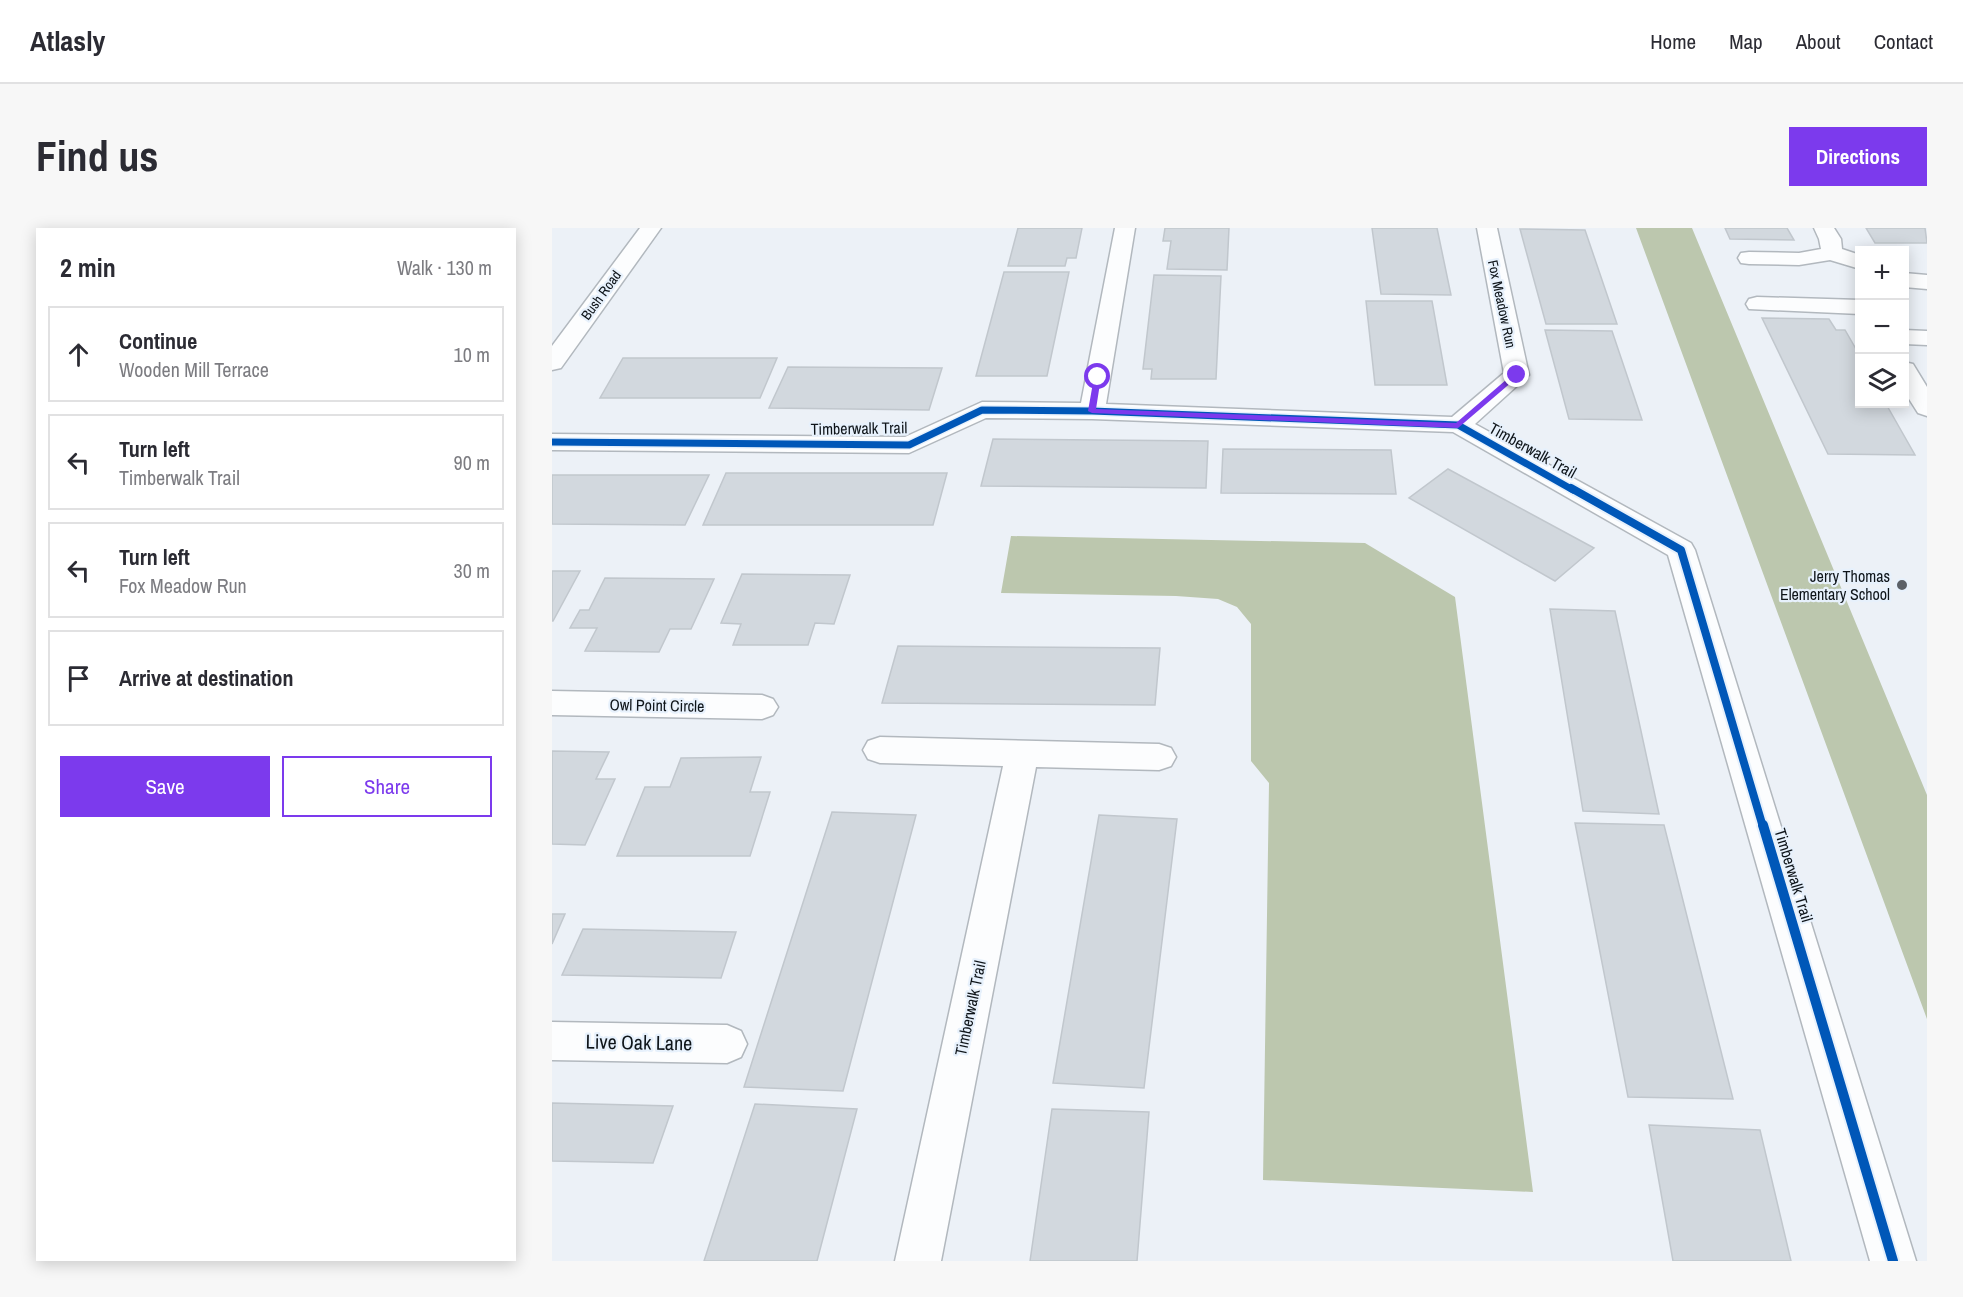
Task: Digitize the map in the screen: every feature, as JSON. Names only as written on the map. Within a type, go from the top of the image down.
[{"type":"street","name":"Bush Road","points":[[552,363],[651,228]]},
{"type":"street","points":[[1092,411],[1125,228]]},
{"type":"street","name":"Fox Meadow Run","points":[[1458,425],[1517,375],[1487,228]]},
{"type":"street","points":[[1824,228],[1830,239],[1832,253]]},
{"type":"street","points":[[1749,258],[1799,259],[1832,253],[1855,261]]},
{"type":"street","points":[[1757,304],[1855,307]]},
{"type":"street","points":[[1909,337],[1927,338]]},
{"type":"street","points":[[1909,376],[1927,408]]},
{"type":"street","name":"Timberwalk Trail","points":[[552,442],[909,445],[982,410],[1092,411],[1458,425],[1681,550],[1893,1261]]},
{"type":"street","name":"Owl Point Circle","points":[[552,703],[762,707]]},
{"type":"street","points":[[880,750],[1159,757]]},
{"type":"street","name":"Timberwalk Trail","points":[[918,1261],[1022,755]]},
{"type":"street","name":"Live Oak Lane","points":[[552,1041],[727,1044]]},
{"type":"shaded area","points":[[1636,228],[1692,228],[1927,795],[1927,1019]]},
{"type":"shaded area","points":[[1011,536],[1365,543],[1455,597],[1533,1192],[1263,1180],[1269,783],[1251,761],[1251,624],[1237,607],[1218,599],[1176,596],[1001,593]]},
{"type":"building","points":[[1018,228],[1082,228],[1076,258],[1067,258],[1065,266],[1008,266]]},
{"type":"building","points":[[1165,228],[1229,228],[1227,270],[1167,269],[1171,241],[1163,241]]},
{"type":"building","points":[[1372,228],[1437,228],[1451,295],[1381,294]]},
{"type":"building","points":[[1725,228],[1787,228],[1794,240],[1730,239]]},
{"type":"building","points":[[1866,228],[1925,228],[1927,243],[1875,243]]},
{"type":"building","points":[[1520,229],[1585,230],[1617,324],[1546,324]]},
{"type":"building","points":[[1004,272],[1069,272],[1047,376],[976,376]]},
{"type":"building","points":[[1154,275],[1221,276],[1216,379],[1151,379],[1152,369],[1143,369]]},
{"type":"building","points":[[1366,301],[1432,301],[1447,385],[1375,385]]},
{"type":"building","points":[[1762,318],[1829,319],[1836,330],[1845,330],[1855,347],[1855,408],[1888,408],[1915,455],[1828,454]]},
{"type":"building","points":[[1545,330],[1612,331],[1642,420],[1569,419]]},
{"type":"building","points":[[623,358],[777,358],[760,398],[600,398]]},
{"type":"building","points":[[788,367],[942,368],[929,410],[769,408]]},
{"type":"building","points":[[993,439],[1208,441],[1206,488],[981,486]]},
{"type":"building","points":[[1223,449],[1391,450],[1396,494],[1221,493]]},
{"type":"building","points":[[1448,469],[1594,548],[1555,581],[1409,498]]},
{"type":"building","points":[[726,473],[947,473],[933,525],[703,525]]},
{"type":"building","points":[[552,475],[709,475],[685,525],[552,524]]},
{"type":"building","points":[[552,571],[580,571],[553,621],[552,621]]},
{"type":"building","points":[[742,574],[850,575],[834,624],[815,623],[808,645],[733,645],[741,624],[721,623]]},
{"type":"building","points":[[605,578],[714,579],[691,629],[670,629],[659,652],[585,651],[597,628],[570,628],[580,610],[589,610]]},
{"type":"building","points":[[1550,609],[1615,611],[1659,814],[1583,811]]},
{"type":"building","points":[[898,646],[1160,648],[1155,705],[882,703]]},
{"type":"building","points":[[552,751],[609,752],[596,779],[615,779],[585,845],[552,844]]},
{"type":"building","points":[[761,757],[750,792],[770,792],[750,856],[617,856],[645,787],[670,787],[681,758]]},
{"type":"building","points":[[832,812],[916,815],[843,1091],[744,1087]]},
{"type":"building","points":[[1099,815],[1177,819],[1144,1088],[1053,1083]]},
{"type":"building","points":[[1575,823],[1664,825],[1733,1099],[1628,1097]]},
{"type":"building","points":[[552,914],[565,914],[552,944]]},
{"type":"building","points":[[583,929],[736,932],[721,978],[562,975]]},
{"type":"building","points":[[552,1103],[673,1106],[653,1163],[552,1161]]},
{"type":"building","points":[[755,1104],[857,1109],[817,1261],[704,1261]]},
{"type":"building","points":[[1052,1109],[1149,1112],[1137,1261],[1030,1261]]},
{"type":"building","points":[[1649,1125],[1760,1130],[1791,1261],[1673,1261]]},
{"type":"cycle path","points":[[552,442],[909,445],[982,410],[1092,411],[1458,425],[1681,550],[1893,1261]]},
{"type":"place","name":"Jerry Thomas Elementary School","points":[[1902,585]]},
{"type":"route","points":[[1098,377],[1092,411],[1458,425],[1517,375]]}]
